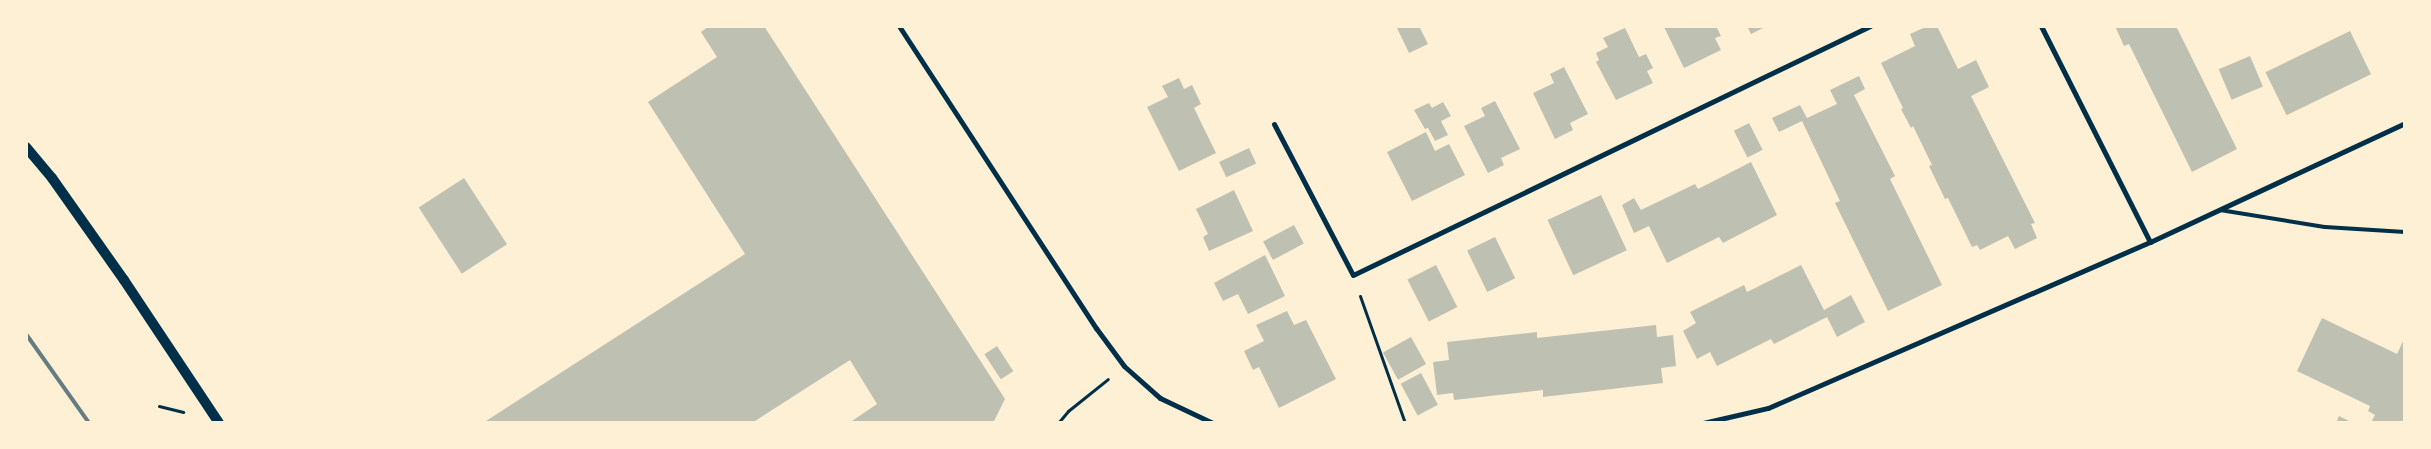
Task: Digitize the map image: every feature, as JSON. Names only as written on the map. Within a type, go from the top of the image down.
[{"type":"main road","points":[[26,147],[52,178],[124,280],[219,423]]},
{"type":"street","points":[[899,26],[1096,328],[1124,366],[1160,398],[1213,423]]},
{"type":"street","points":[[1274,124],[1353,275],[1870,26]]},
{"type":"street","points":[[2041,26],[2150,242]]},
{"type":"street","points":[[1702,423],[1768,408],[2150,242],[2405,123]]},
{"type":"lane","points":[[2217,210],[2325,227],[2405,232]]},
{"type":"path","points":[[1353,275],[1405,423]]},
{"type":"path","points":[[1058,423],[1068,411],[1124,366]]},
{"type":"building","points":[[709,26],[764,26],[1005,399],[993,423],[849,423],[877,404],[850,360],[752,423],[483,423],[745,254],[648,102],[717,57],[701,32]]},
{"type":"building","points":[[1400,26],[1419,26],[1428,44],[1409,53],[1397,28]]},
{"type":"building","points":[[1716,26],[1721,36],[1715,38],[1721,50],[1684,68],[1664,27]]},
{"type":"building","points":[[1747,26],[1767,26],[1751,34]]},
{"type":"building","points":[[1928,26],[1937,26],[1958,69],[1976,60],[1989,87],[1971,96],[2035,223],[2031,224],[2037,238],[2015,249],[2008,236],[1980,250],[1977,245],[1972,247],[1948,198],[1945,199],[1929,166],[1932,165],[1913,126],[1911,128],[1901,109],[1903,108],[1881,63],[1915,46],[1910,34]]},
{"type":"building","points":[[2115,26],[2176,26],[2237,149],[2192,172],[2129,44],[2124,46]]},
{"type":"building","points":[[1625,28],[1639,57],[1646,54],[1653,68],[1647,71],[1653,83],[1616,100],[1596,62],[1599,60],[1596,53],[1608,47],[1603,38]]},
{"type":"building","points":[[2350,31],[2371,74],[2287,115],[2266,72]]},
{"type":"building","points":[[2250,56],[2263,86],[2232,100],[2219,69]]},
{"type":"building","points":[[1564,67],[1588,114],[1570,123],[1573,130],[1555,139],[1533,93],[1554,83],[1550,74]]},
{"type":"building","points":[[1859,76],[1865,89],[1854,95],[1895,176],[1890,179],[1942,285],[1888,311],[1835,203],[1840,201],[1802,121],[1779,132],[1772,118],[1800,105],[1807,118],[1837,104],[1830,90]]},
{"type":"building","points":[[1179,78],[1184,89],[1192,85],[1201,104],[1194,108],[1216,153],[1179,171],[1147,107],[1168,97],[1162,86]]},
{"type":"building","points":[[1495,101],[1520,149],[1501,158],[1504,165],[1488,173],[1464,126],[1485,116],[1481,108]]},
{"type":"building","points":[[1443,102],[1451,116],[1441,121],[1448,135],[1435,141],[1428,128],[1425,129],[1414,110],[1429,103],[1432,108]]},
{"type":"building","points":[[1749,123],[1763,150],[1747,157],[1734,131]]},
{"type":"building","points":[[1426,132],[1435,151],[1449,144],[1465,175],[1412,201],[1387,152]]},
{"type":"building","points":[[1249,148],[1256,163],[1226,177],[1219,162]]},
{"type":"building","points":[[1751,162],[1777,215],[1723,243],[1719,237],[1667,263],[1649,226],[1634,233],[1622,205],[1634,198],[1641,210],[1695,184],[1698,189]]},
{"type":"building","points":[[464,178],[507,244],[462,274],[419,207]]},
{"type":"building","points":[[1234,190],[1253,231],[1209,251],[1203,237],[1208,234],[1196,209]]},
{"type":"building","points":[[1601,195],[1627,250],[1573,275],[1548,220]]},
{"type":"building","points":[[1294,225],[1304,244],[1273,260],[1263,241]]},
{"type":"building","points":[[1495,237],[1515,278],[1487,292],[1467,251]]},
{"type":"building","points":[[1265,255],[1285,296],[1248,314],[1238,294],[1223,301],[1214,283]]},
{"type":"building","points":[[1436,265],[1457,307],[1429,321],[1407,280]]},
{"type":"building","points":[[1801,265],[1824,310],[1851,295],[1865,322],[1837,337],[1827,317],[1774,344],[1771,339],[1717,366],[1710,352],[1697,359],[1683,331],[1696,323],[1690,312],[1744,285],[1747,292]]},
{"type":"building","points":[[1287,311],[1294,325],[1306,320],[1336,379],[1279,408],[1259,367],[1253,370],[1244,351],[1264,341],[1256,325]]},
{"type":"building","points":[[2322,318],[2397,354],[2405,337],[2405,423],[2371,423],[2375,415],[2368,411],[2370,406],[2297,371]]},
{"type":"building","points":[[1656,325],[1657,337],[1673,335],[1676,366],[1661,368],[1663,383],[1543,397],[1543,390],[1454,400],[1453,393],[1437,395],[1433,362],[1449,360],[1447,342],[1537,332],[1537,338]]},
{"type":"building","points":[[1411,337],[1426,364],[1398,380],[1383,353]]},
{"type":"building","points":[[997,346],[1013,371],[1001,379],[984,354]]},
{"type":"building","points":[[1421,373],[1438,405],[1418,416],[1401,384]]},
{"type":"building","points":[[2339,416],[2353,423],[2336,423]]},
{"type":"railway","points":[[26,334],[89,423]]}]
